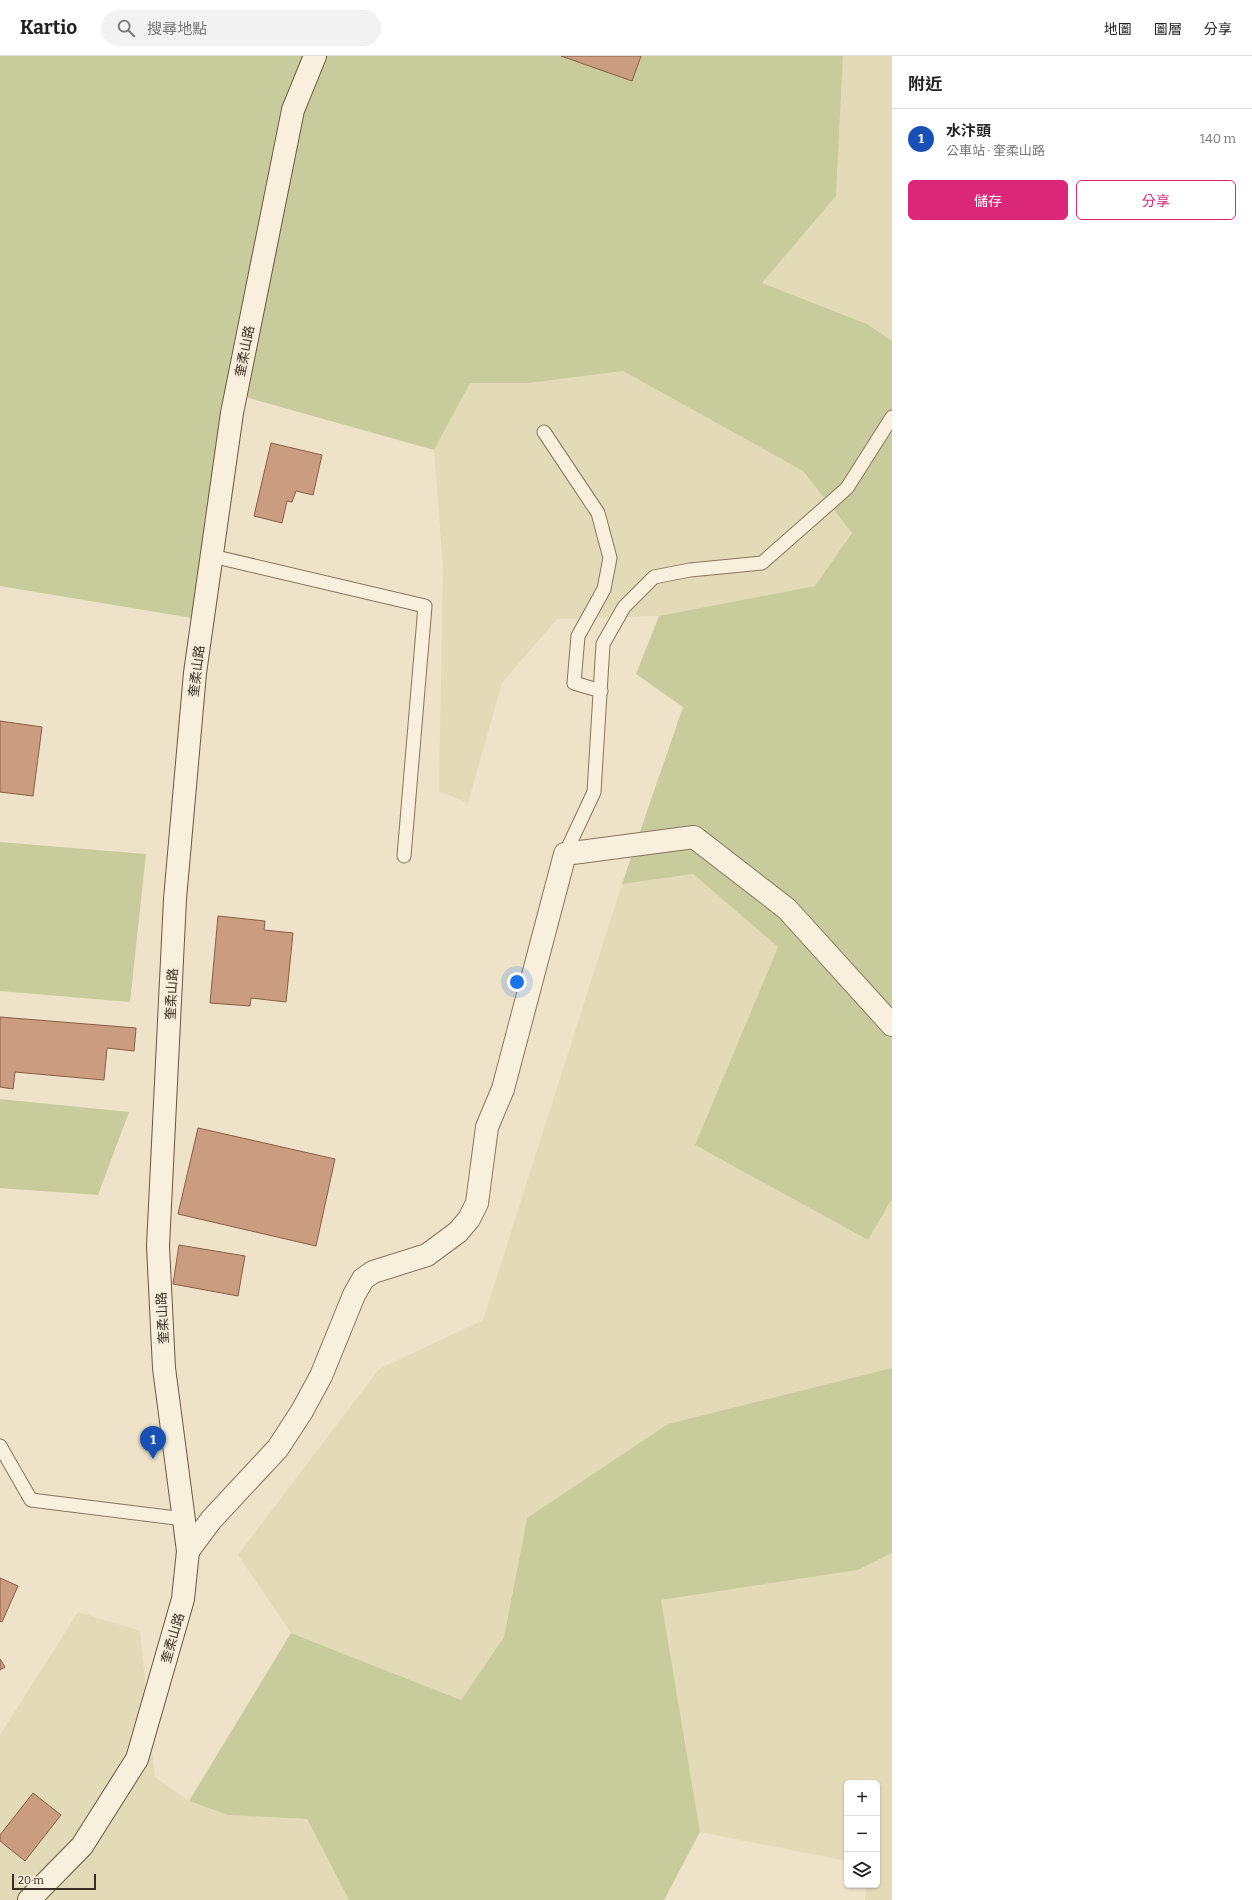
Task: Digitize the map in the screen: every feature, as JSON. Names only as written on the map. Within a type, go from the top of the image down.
[{"type":"street","name":"奎柔山路","points":[[30,1900],[82,1846],[137,1759],[183,1599],[188,1551],[164,1368],[158,1246],[175,899],[195,673],[232,413],[292,110],[315,56]]},
{"type":"street","points":[[188,1551],[211,1520],[278,1448],[302,1411],[321,1376],[354,1295],[363,1279],[373,1272],[427,1254],[458,1232],[469,1219],[477,1203],[487,1127],[503,1089],[565,854],[694,837],[787,909],[892,1025]]},
{"type":"lane","points":[[565,854],[594,792],[603,644],[624,607],[654,577],[690,570],[762,563],[847,488],[892,417]]},
{"type":"lane","points":[[544,432],[598,513],[610,558],[604,590],[578,636],[574,683],[600,691]]},
{"type":"lane","points":[[212,556],[425,606],[404,856]]},
{"type":"lane","points":[[0,1446],[31,1500],[184,1519]]},
{"type":"shaded area","points":[[843,56],[892,56],[892,341],[867,324],[762,283],[836,196]]},
{"type":"shaded area","points":[[623,371],[803,471],[852,533],[816,586],[659,616],[557,619],[502,683],[468,803],[439,791],[443,567],[434,450],[470,383],[529,383]]},
{"type":"shaded area","points":[[693,874],[778,947],[695,1145],[868,1240],[892,1199],[892,1368],[527,1518],[504,1637],[461,1700],[291,1633],[238,1555],[379,1369],[483,1320],[622,884]]},
{"type":"shaded area","points":[[892,1553],[892,1900],[865,1900],[867,1888],[880,1888],[880,1780],[844,1780],[844,1860],[700,1832],[661,1600],[858,1570]]},
{"type":"shaded area","points":[[78,1612],[140,1631],[155,1777],[189,1801],[228,1815],[307,1819],[349,1900],[0,1900],[0,1735]]},
{"type":"green space","points":[[0,56],[843,56],[836,196],[762,283],[867,324],[892,341],[892,1199],[868,1240],[695,1145],[778,947],[693,874],[622,884],[683,707],[636,674],[659,616],[815,586],[852,533],[803,471],[623,371],[529,383],[470,383],[434,450],[242,396],[192,618],[0,586]]},
{"type":"green space","points":[[0,842],[146,854],[130,1002],[0,991]]},
{"type":"green space","points":[[0,1099],[129,1112],[98,1195],[0,1188]]},
{"type":"green space","points":[[892,1368],[892,1553],[858,1570],[661,1600],[700,1832],[664,1900],[349,1900],[307,1819],[228,1815],[189,1801],[291,1633],[461,1700],[504,1637],[527,1518],[668,1424]]},
{"type":"building","points":[[561,56],[641,56],[632,81]]},
{"type":"building","points":[[271,443],[322,455],[313,495],[296,491],[292,502],[287,501],[282,523],[254,516]]},
{"type":"building","points":[[0,721],[42,727],[33,796],[0,792]]},
{"type":"building","points":[[218,916],[265,921],[264,930],[293,933],[286,1002],[251,998],[250,1006],[210,1003]]},
{"type":"building","points":[[0,1017],[136,1028],[134,1051],[107,1048],[104,1080],[15,1072],[13,1089],[0,1087]]},
{"type":"building","points":[[198,1128],[335,1159],[316,1246],[178,1214]]},
{"type":"building","points":[[179,1245],[245,1256],[238,1296],[173,1284]]},
{"type":"building","points":[[0,1578],[18,1586],[2,1622],[0,1621]]},
{"type":"building","points":[[0,1659],[5,1667],[0,1670]]},
{"type":"building","points":[[33,1793],[61,1815],[25,1861],[0,1841],[0,1835]]},
{"type":"place","name":"水汴頭","points":[[153,1459]]}]
